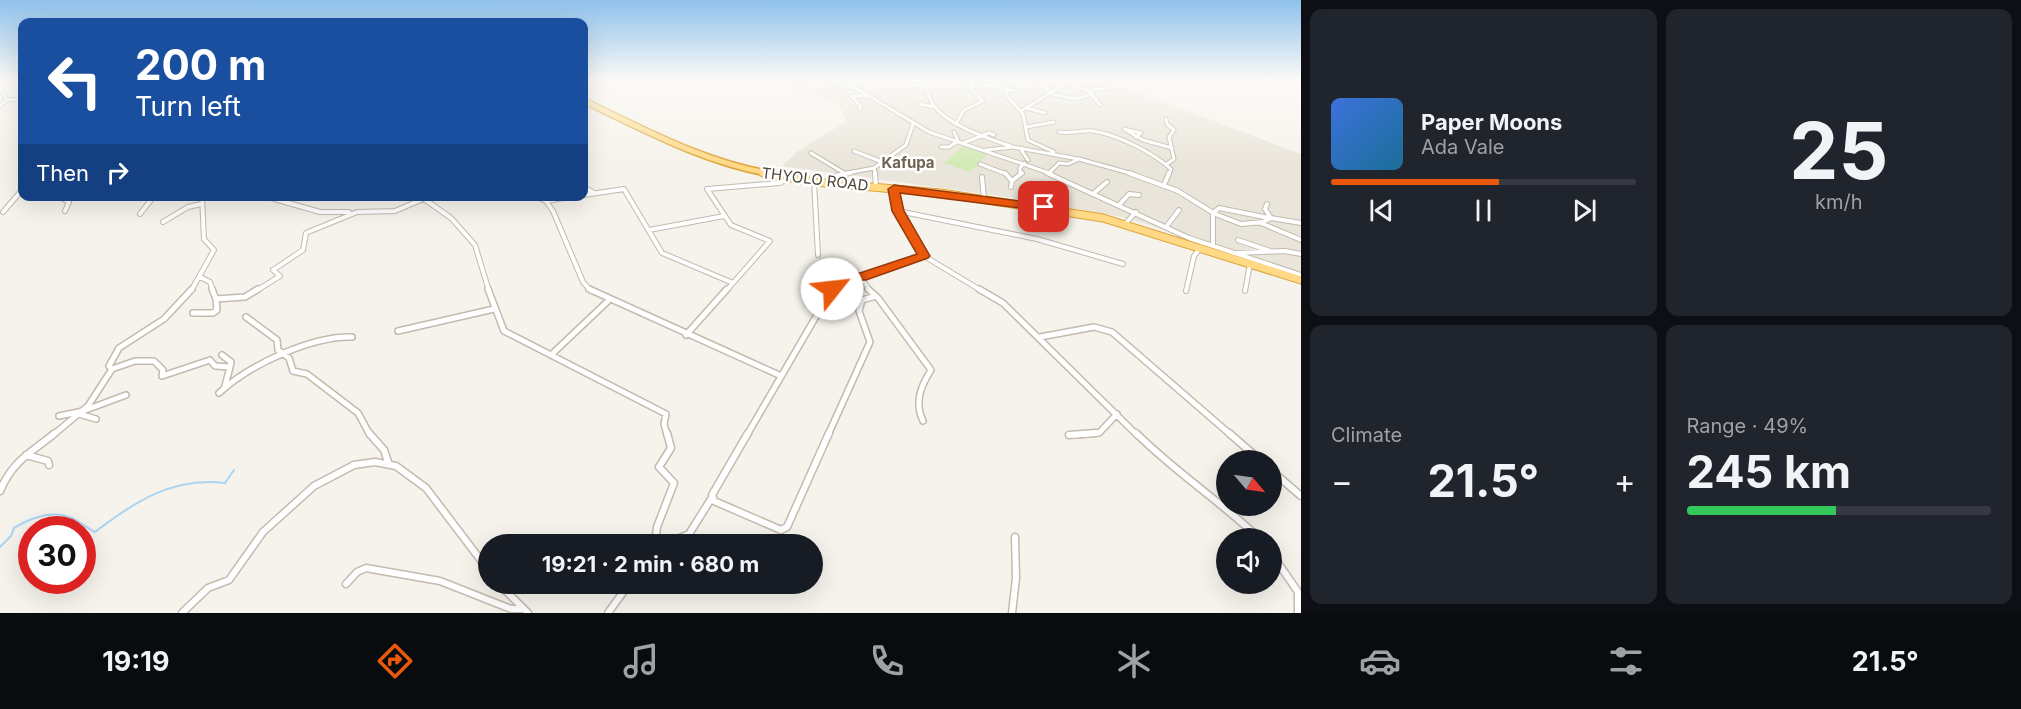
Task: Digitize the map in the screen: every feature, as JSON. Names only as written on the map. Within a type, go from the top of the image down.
[{"type":"highway","name":"THYOLO ROAD","points":[[602,109],[699,154],[740,168],[814,182],[984,199],[1073,212],[1170,234],[1201,247],[1301,280]]},
{"type":"street","points":[[888,109],[913,124],[1026,162],[1095,192],[1166,228],[1170,234],[1301,275]]},
{"type":"street","points":[[937,109],[979,136],[1013,147],[1058,154],[1113,167],[1164,185],[1215,214],[1240,224],[1261,223],[1301,240]]},
{"type":"street","points":[[957,122],[967,109]]},
{"type":"street","points":[[1018,109],[1026,127],[1028,140]]},
{"type":"street","points":[[1021,111],[1026,109]]},
{"type":"street","points":[[1030,109],[1045,112]]},
{"type":"street","points":[[1166,120],[1173,129],[1169,137],[1174,159],[1167,164]]},
{"type":"street","points":[[1026,127],[1054,122]]},
{"type":"street","points":[[834,184],[834,176],[874,168],[885,163],[901,150],[911,135],[913,124]]},
{"type":"street","points":[[1059,132],[1067,134],[1091,131],[1105,135],[1167,164],[1170,171],[1164,185]]},
{"type":"street","points":[[954,132],[962,142]]},
{"type":"street","points":[[962,142],[970,132]]},
{"type":"street","points":[[941,147],[949,147],[989,133],[994,135]]},
{"type":"street","points":[[1136,137],[1172,148]]},
{"type":"street","points":[[1019,148],[1028,140]]},
{"type":"street","points":[[1028,140],[1058,154]]},
{"type":"street","points":[[1135,142],[1143,140]]},
{"type":"street","points":[[986,150],[1013,147]]},
{"type":"street","points":[[1019,148],[1026,162]]},
{"type":"street","points":[[854,151],[885,163],[922,162]]},
{"type":"street","points":[[811,153],[844,173]]},
{"type":"street","points":[[1049,172],[1059,163],[1068,164],[1078,159]]},
{"type":"street","points":[[1012,181],[1019,177],[1026,162]]},
{"type":"street","points":[[980,164],[1005,173],[1012,181]]},
{"type":"street","points":[[874,168],[876,187]]},
{"type":"street","points":[[982,177],[984,199]]},
{"type":"street","points":[[686,335],[770,241],[734,226],[724,216],[706,189],[780,183],[788,178]]},
{"type":"street","points":[[1011,187],[1012,181]]},
{"type":"street","points":[[814,182],[818,255]]},
{"type":"street","points":[[1095,192],[1107,182]]},
{"type":"street","points":[[588,189],[594,193]]},
{"type":"street","points":[[588,194],[624,189],[662,253],[733,283]]},
{"type":"street","points":[[894,189],[898,211],[924,256],[996,298],[1040,337],[1183,478],[1236,516],[1249,528]]},
{"type":"street","points":[[1120,204],[1129,192],[1139,195]]},
{"type":"street","points":[[3,212],[18,195]]},
{"type":"street","points":[[64,211],[69,202],[67,201]]},
{"type":"street","points":[[140,214],[150,201]]},
{"type":"street","points":[[112,369],[109,366],[110,362],[123,342],[172,312],[200,277],[214,250],[204,239],[205,219],[201,201]]},
{"type":"street","points":[[282,201],[320,212],[395,211],[416,201]]},
{"type":"street","points":[[426,201],[451,218],[475,245],[494,309],[504,331],[666,414],[664,424],[671,448],[659,467],[675,483],[657,527],[657,534]]},
{"type":"street","points":[[546,201],[557,218],[585,286],[608,301],[779,375]]},
{"type":"street","points":[[163,222],[188,207],[201,204]]},
{"type":"street","points":[[1267,204],[1265,209],[1270,218]]},
{"type":"street","points":[[1213,246],[1215,214],[1219,208],[1301,223]]},
{"type":"street","points":[[1166,228],[1179,210]]},
{"type":"street","points":[[898,211],[1037,239],[1123,264]]},
{"type":"street","points":[[216,299],[240,299],[271,284],[280,276],[273,270],[303,250],[306,233],[357,212]]},
{"type":"street","points":[[1125,224],[1136,212]]},
{"type":"street","points":[[649,230],[724,216]]},
{"type":"street","points":[[1261,223],[1270,218]]},
{"type":"street","points":[[1238,240],[1254,243],[1272,252]]},
{"type":"street","points":[[1186,291],[1194,256],[1201,247]]},
{"type":"street","points":[[1234,253],[1301,254]]},
{"type":"street","points":[[690,534],[827,295],[845,275],[861,277],[924,256]]},
{"type":"street","points":[[1245,291],[1250,264]]},
{"type":"street","points":[[193,313],[213,313],[217,310],[210,282],[200,277]]},
{"type":"street","points":[[861,277],[864,285],[876,296],[931,370],[919,390],[922,420]]},
{"type":"street","points":[[711,499],[774,529],[781,531],[787,527],[870,342],[871,336],[860,318],[859,305],[862,300],[876,296]]},
{"type":"street","points":[[551,356],[608,301]]},
{"type":"street","points":[[398,331],[494,309]]},
{"type":"street","points":[[246,318],[277,339],[278,350],[289,358],[293,371],[307,374],[358,413],[367,431],[384,450],[388,462]]},
{"type":"street","points":[[1040,337],[1094,327],[1112,332],[1248,450]]},
{"type":"street","points":[[219,393],[225,386],[252,369],[284,355],[331,338],[352,337]]},
{"type":"street","points":[[222,355],[231,362],[224,382],[225,386]]},
{"type":"street","points":[[0,491],[7,474],[18,460],[81,413],[95,398],[99,381],[112,369],[135,361],[149,360],[161,366],[162,376],[191,368],[203,360],[210,360],[221,368],[230,367]]},
{"type":"street","points":[[59,416],[81,413],[126,395]]},
{"type":"street","points":[[81,413],[96,419]]},
{"type":"street","points":[[1069,435],[1099,433],[1117,414]]},
{"type":"street","points":[[26,455],[48,461],[49,465]]},
{"type":"street","points":[[182,613],[211,586],[230,579],[264,532],[324,479],[353,463],[378,460],[407,471],[423,484],[478,556]]},
{"type":"street","points":[[1282,480],[1301,496]]},
{"type":"street","points":[[1012,613],[1016,578],[1016,537]]},
{"type":"street","points":[[346,584],[357,572],[366,568],[385,570],[440,580],[511,609],[525,611]]},
{"type":"street","points":[[1282,569],[1298,592],[1298,613]]},
{"type":"street","points":[[509,594],[525,611]]},
{"type":"street","points":[[608,613],[622,594]]},
{"type":"shaded area","points":[[841,109],[1180,109],[1301,154],[1301,274],[1127,218],[1001,196],[782,166],[798,151],[847,121]]},
{"type":"green space","points":[[963,146],[988,154],[969,172],[944,163]]},
{"type":"waterway","points":[[0,547],[11,536],[14,528],[36,518],[51,515],[66,516],[95,532],[140,501],[189,483],[225,483],[234,470]]},
{"type":"district","name":"Kafupa","points":[[908,162]]},
{"type":"route","points":[[832,289],[845,275],[861,277],[924,256],[898,211],[894,189],[1044,207]]}]
